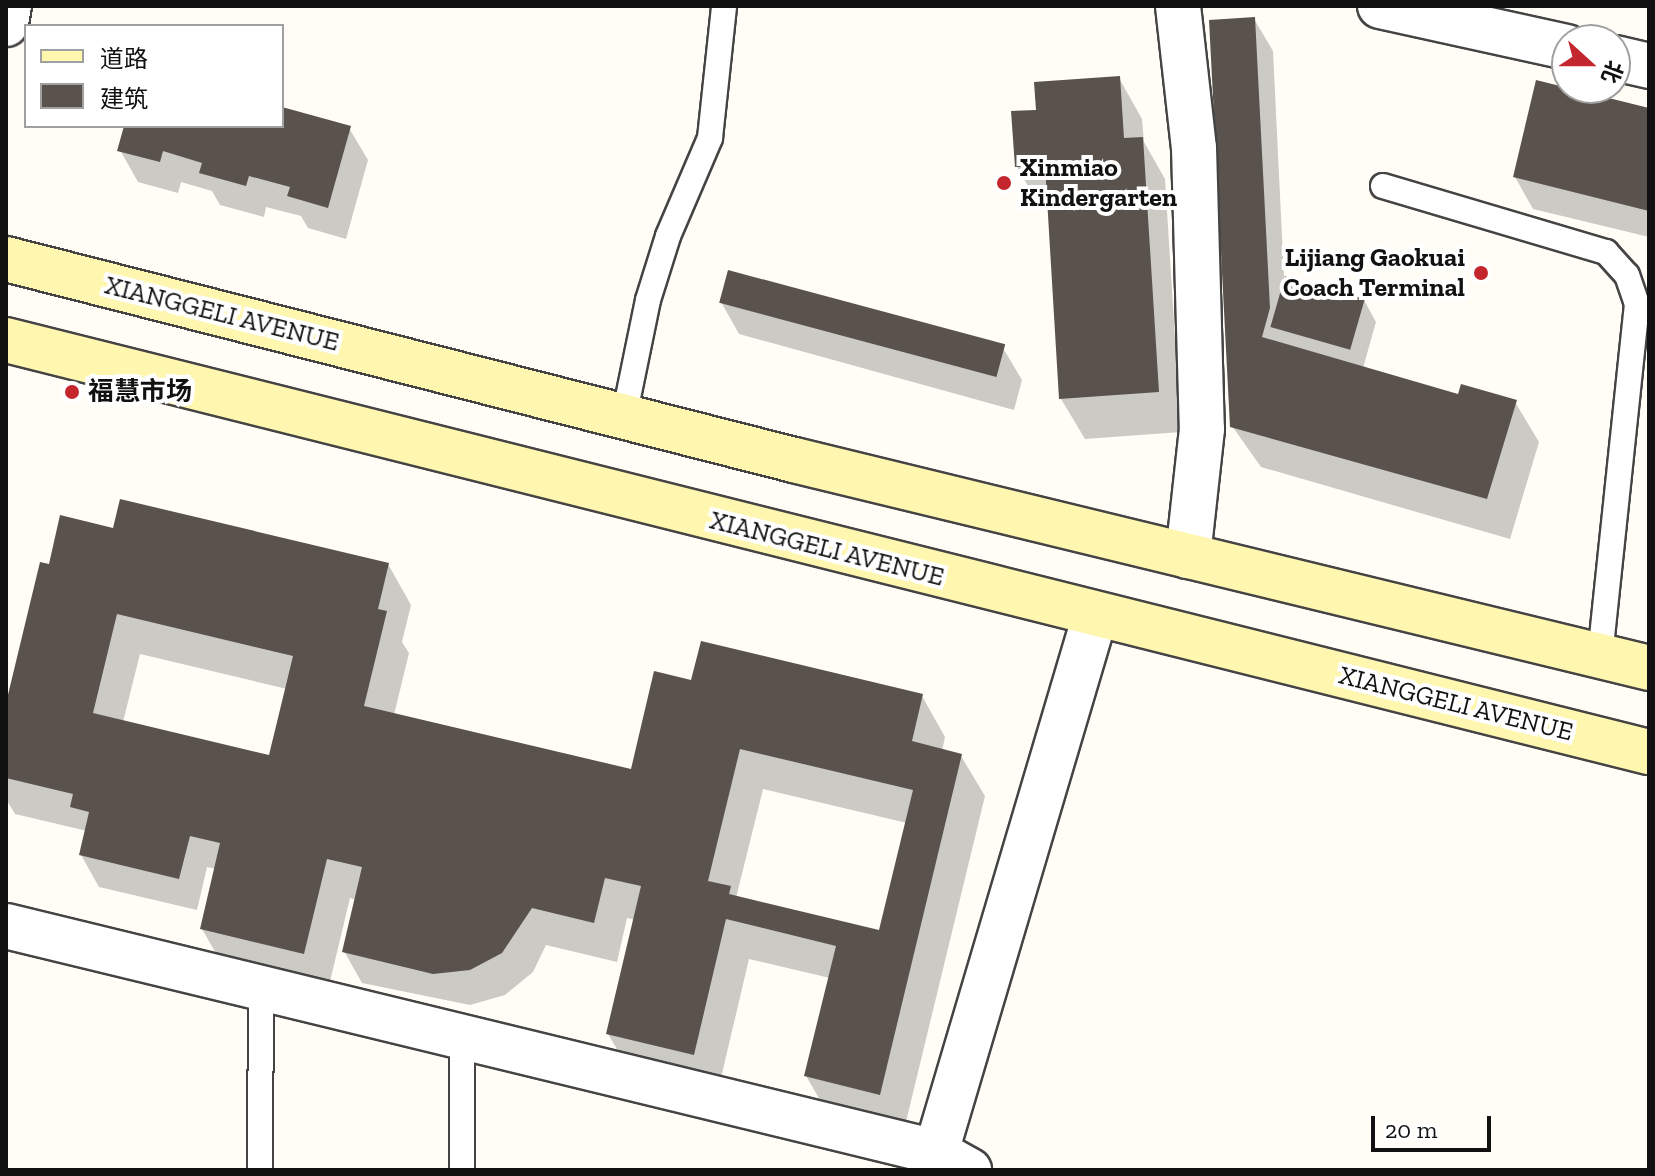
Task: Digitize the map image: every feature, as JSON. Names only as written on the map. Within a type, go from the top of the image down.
[{"type":"main road","name":"XIANGGELI AVENUE","points":[[6,259],[624,417],[1649,668]]},
{"type":"main road","name":"XIANGGELI AVENUE","points":[[6,340],[1095,616],[1649,752]]},
{"type":"street","points":[[6,24],[9,6]]},
{"type":"street","points":[[1178,6],[1194,148],[1202,429],[1188,556]]},
{"type":"street","points":[[1380,6],[1551,43]]},
{"type":"street","points":[[6,926],[462,1036],[953,1161],[1095,616]]},
{"type":"lane","points":[[624,417],[648,300],[710,138],[724,6]]},
{"type":"lane","points":[[1383,186],[1606,252],[1627,275],[1637,304],[1600,656]]},
{"type":"lane","points":[[260,1170],[261,988]]},
{"type":"lane","points":[[462,1036],[462,1170]]},
{"type":"building","points":[[1255,17],[1270,308],[1262,337],[1458,394],[1461,384],[1517,400],[1487,499],[1230,427],[1209,20]]},
{"type":"building","points":[[1120,76],[1124,138],[1143,137],[1159,392],[1059,399],[1045,165],[1015,167],[1011,111],[1036,110],[1034,82]]},
{"type":"building","points":[[1536,80],[1551,84],[1551,104],[1631,104],[1649,108],[1649,211],[1513,177]]},
{"type":"building","points":[[284,108],[351,126],[328,208],[287,196],[290,187],[249,176],[246,186],[199,173],[202,163],[163,151],[160,162],[117,151],[123,128],[284,128]]},
{"type":"building","points":[[728,270],[1005,344],[996,377],[719,303]]},
{"type":"building","points":[[1285,276],[1365,299],[1350,350],[1270,327]]},
{"type":"building","points":[[120,499],[389,563],[378,609],[387,611],[364,706],[631,769],[654,671],[691,680],[701,641],[923,694],[912,741],[962,754],[880,1095],[804,1076],[836,946],[726,919],[694,1055],[606,1034],[641,886],[605,878],[594,923],[532,908],[502,953],[470,970],[433,974],[342,952],[362,867],[327,859],[304,954],[200,929],[220,843],[190,836],[179,879],[79,855],[89,812],[70,807],[73,794],[6,778],[6,703],[40,562],[49,564],[60,515],[113,528]],"holes":[[[117,614],[293,656],[269,755],[93,713]],[[740,749],[913,790],[879,930],[729,894],[731,886],[708,881]]]},
{"type":"place","name":"Xinmiao Kindergarten","points":[[1004,183]]},
{"type":"place","name":"Lijiang Gaokuai Coach Terminal","points":[[1481,273]]},
{"type":"place","name":"福慧市场","points":[[72,392]]}]
